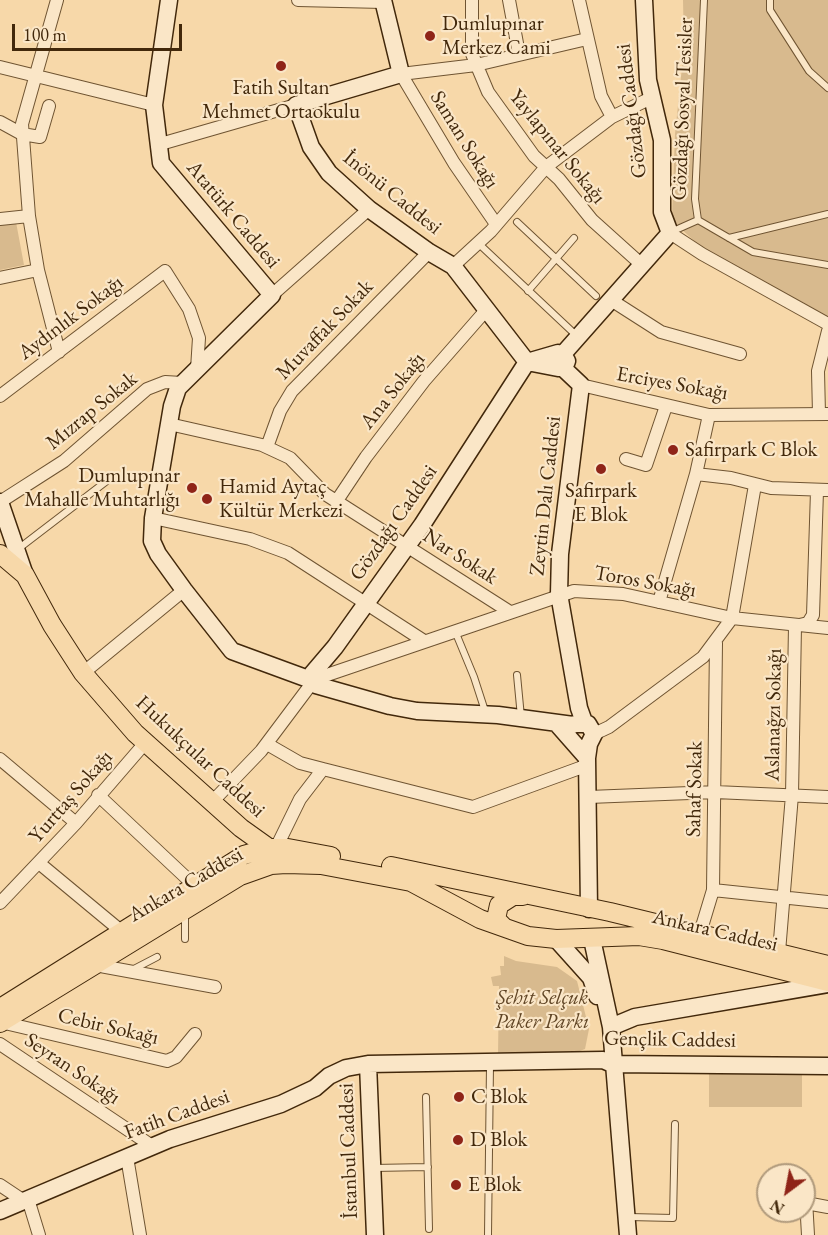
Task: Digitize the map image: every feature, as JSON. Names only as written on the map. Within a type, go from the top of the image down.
[{"type":"main road","name":"Hukukçular Caddesi","points":[[8,552],[26,575],[52,625],[83,673],[145,742],[212,802],[272,848]]},
{"type":"main road","name":"Ankara Caddesi","points":[[2,1011],[244,855],[272,848],[436,874],[523,896],[700,933],[828,965]]},
{"type":"main road","name":"Ankara Caddesi","points":[[2,1011],[95,964],[185,909],[256,870],[271,865],[300,864],[411,882],[480,919],[528,936],[556,939],[639,936],[663,940],[828,983]]},
{"type":"main road","points":[[505,928],[496,919],[499,905],[513,896],[523,896]]},
{"type":"main road","points":[[589,909],[592,939]]},
{"type":"street","points":[[57,0],[34,75],[22,124],[22,134],[29,216],[38,270],[59,352]]},
{"type":"street","name":"Atatürk Caddesi","points":[[170,0],[154,105],[157,145],[164,169],[272,296],[182,383],[176,393],[153,518],[152,541],[158,554],[184,590],[232,651],[293,673],[317,678]]},
{"type":"street","points":[[298,0],[383,1],[402,74]]},
{"type":"street","name":"Yaylapınar Sokağı","points":[[472,0],[472,54],[488,92],[534,156],[560,179],[592,220],[642,265]]},
{"type":"street","points":[[509,0],[519,54]]},
{"type":"street","points":[[579,0],[602,96],[612,117]]},
{"type":"street","name":"Gözdağı Caddesi","points":[[645,0],[646,65],[651,98],[662,140],[662,212],[670,233]]},
{"type":"street","points":[[157,145],[402,74],[476,65],[587,39]]},
{"type":"street","points":[[0,68],[154,105]]},
{"type":"street","name":"Saman Sokağı","points":[[402,74],[454,163],[496,224]]},
{"type":"street","points":[[453,266],[496,224],[546,166],[612,117],[651,98]]},
{"type":"street","name":"İnönü Caddesi","points":[[296,105],[319,160],[369,209],[429,252],[453,266],[527,362]]},
{"type":"street","points":[[0,122],[22,134],[40,137],[49,106]]},
{"type":"street","points":[[272,296],[369,209]]},
{"type":"street","points":[[0,219],[29,216]]},
{"type":"street","points":[[527,362],[558,361],[578,338],[603,298],[642,265],[670,233],[711,259],[828,324]]},
{"type":"street","name":"Muvaffak Sokak","points":[[267,447],[280,411],[292,392],[429,252]]},
{"type":"street","points":[[0,278],[38,270]]},
{"type":"street","name":"Aydınlık Sokağı","points":[[0,396],[165,271],[189,309],[199,338],[197,369]]},
{"type":"street","points":[[603,298],[661,332],[740,354]]},
{"type":"street","name":"Ana Sokağı","points":[[336,501],[366,457],[424,381],[487,309]]},
{"type":"street","points":[[824,414],[818,371],[828,331]]},
{"type":"street","points":[[558,361],[581,386]]},
{"type":"street","name":"Gözdağı Caddesi","points":[[317,678],[335,647],[407,546],[527,362]]},
{"type":"street","name":"Mızrap Sokak","points":[[0,502],[64,461],[147,389],[165,382],[182,383]]},
{"type":"street","name":"Erciyes Sokağı","points":[[581,386],[708,415],[824,414]]},
{"type":"street","name":"Zeytin Dalı Caddesi","points":[[580,735],[559,594],[560,554],[581,386]]},
{"type":"street","points":[[626,459],[646,465],[666,406]]},
{"type":"street","points":[[658,602],[696,474],[708,415]]},
{"type":"street","name":"Nar Sokak","points":[[169,424],[267,447],[290,458],[318,489],[510,612]]},
{"type":"street","points":[[696,474],[731,478],[756,485],[823,490]]},
{"type":"street","points":[[267,744],[300,763],[473,807],[580,735],[609,727],[703,657],[716,644],[732,618],[756,485]]},
{"type":"street","name":"Aslanağzı Sokağı","points":[[779,952],[792,795],[795,626],[808,623],[813,615],[823,490]]},
{"type":"street","points":[[0,502],[8,552]]},
{"type":"street","points":[[153,518],[232,534],[270,545],[302,560],[424,641]]},
{"type":"street","points":[[83,673],[184,590]]},
{"type":"street","name":"Toros Sokağı","points":[[317,678],[559,594],[588,591],[658,602],[732,618],[828,628]]},
{"type":"street","name":"Sahaf Sokak","points":[[700,933],[713,890],[716,644]]},
{"type":"street","points":[[212,802],[243,772],[267,744],[317,678],[354,696],[417,711],[521,717],[580,735]]},
{"type":"street","points":[[580,735],[589,797],[589,909]]},
{"type":"street","name":"Yurttaş Sokağı","points":[[0,903],[76,823],[145,742]]},
{"type":"street","points":[[0,759],[76,823]]},
{"type":"street","points":[[272,848],[300,799],[323,770]]},
{"type":"street","points":[[589,797],[715,792],[828,797]]},
{"type":"street","points":[[99,795],[195,885]]},
{"type":"street","points":[[39,863],[122,932]]},
{"type":"street","points":[[713,890],[828,902]]},
{"type":"street","points":[[556,939],[585,970],[595,987],[608,1062],[628,1235]]},
{"type":"street","points":[[592,939],[611,1027],[608,1062]]},
{"type":"street","points":[[95,964],[216,987]]},
{"type":"street","points":[[611,1027],[635,1017],[828,983]]},
{"type":"street","name":"Cebir Sokağı","points":[[2,1011],[167,1061],[176,1057],[195,1034]]},
{"type":"street","name":"Seyran Sokağı","points":[[0,1044],[152,1146]]},
{"type":"street","name":"Gençlik Caddesi","points":[[368,1064],[608,1062],[828,1066]]},
{"type":"street","name":"Fatih Caddesi","points":[[0,1211],[204,1126],[281,1104],[315,1088],[329,1076],[346,1068],[368,1064]]},
{"type":"street","name":"İstanbul Caddesi","points":[[368,1064],[375,1235]]},
{"type":"street","points":[[127,1157],[140,1235]]},
{"type":"street","points":[[0,1185],[26,1200],[39,1235]]},
{"type":"lane","name":"Gözdağı Sosyal Tesisler","points":[[698,220],[695,187],[704,0]]},
{"type":"lane","points":[[770,0],[770,10],[809,71],[828,88]]},
{"type":"lane","points":[[729,238],[828,214]]},
{"type":"lane","name":"Gözdağı Sosyal Tesisler","points":[[670,233],[698,220]]},
{"type":"lane","name":"Gözdağı Sosyal Tesisler","points":[[698,220],[753,252],[828,265]]},
{"type":"lane","points":[[517,222],[555,259],[603,298]]},
{"type":"lane","points":[[528,291],[574,238]]},
{"type":"lane","points":[[478,243],[578,338]]},
{"type":"lane","points":[[8,552],[108,480]]},
{"type":"lane","points":[[455,631],[486,714]]},
{"type":"lane","points":[[517,675],[521,717]]},
{"type":"lane","points":[[185,909],[185,939]]},
{"type":"lane","points":[[129,972],[157,957]]},
{"type":"lane","points":[[488,1235],[490,1064]]},
{"type":"lane","points":[[426,1097],[429,1229]]},
{"type":"lane","points":[[625,1217],[673,1218],[675,1124]]},
{"type":"lane","points":[[372,1168],[428,1167]]},
{"type":"green space","points":[[683,0],[828,0],[828,316],[703,249],[679,227],[672,216],[675,134],[684,48]]},
{"type":"green space","points":[[16,222],[24,265],[0,270],[0,225]]},
{"type":"green space","name":"Şehit Selçuk Paker Parkı","points":[[504,956],[516,961],[557,967],[577,981],[589,1029],[585,1049],[572,1054],[498,1055],[499,986],[493,986],[491,977],[501,975],[500,966],[504,966]]},
{"type":"green space","points":[[709,1067],[802,1067],[802,1107],[709,1107]]},
{"type":"place","name":"Dumlupınar Merkez Cami","points":[[430,36]]},
{"type":"place","name":"Fatih Sultan Mehmet Ortaokulu","points":[[281,66]]},
{"type":"place","name":"Safirpark C Blok","points":[[673,450]]},
{"type":"place","name":"Safirpark E Blok","points":[[601,469]]},
{"type":"place","name":"Dumlupınar Mahalle Muhtarlığı","points":[[192,488]]},
{"type":"place","name":"Hamid Aytaç Kültür Merkezi","points":[[207,499]]},
{"type":"place","name":"C Blok","points":[[459,1097]]},
{"type":"place","name":"D Blok","points":[[458,1140]]},
{"type":"place","name":"E Blok","points":[[456,1185]]}]
